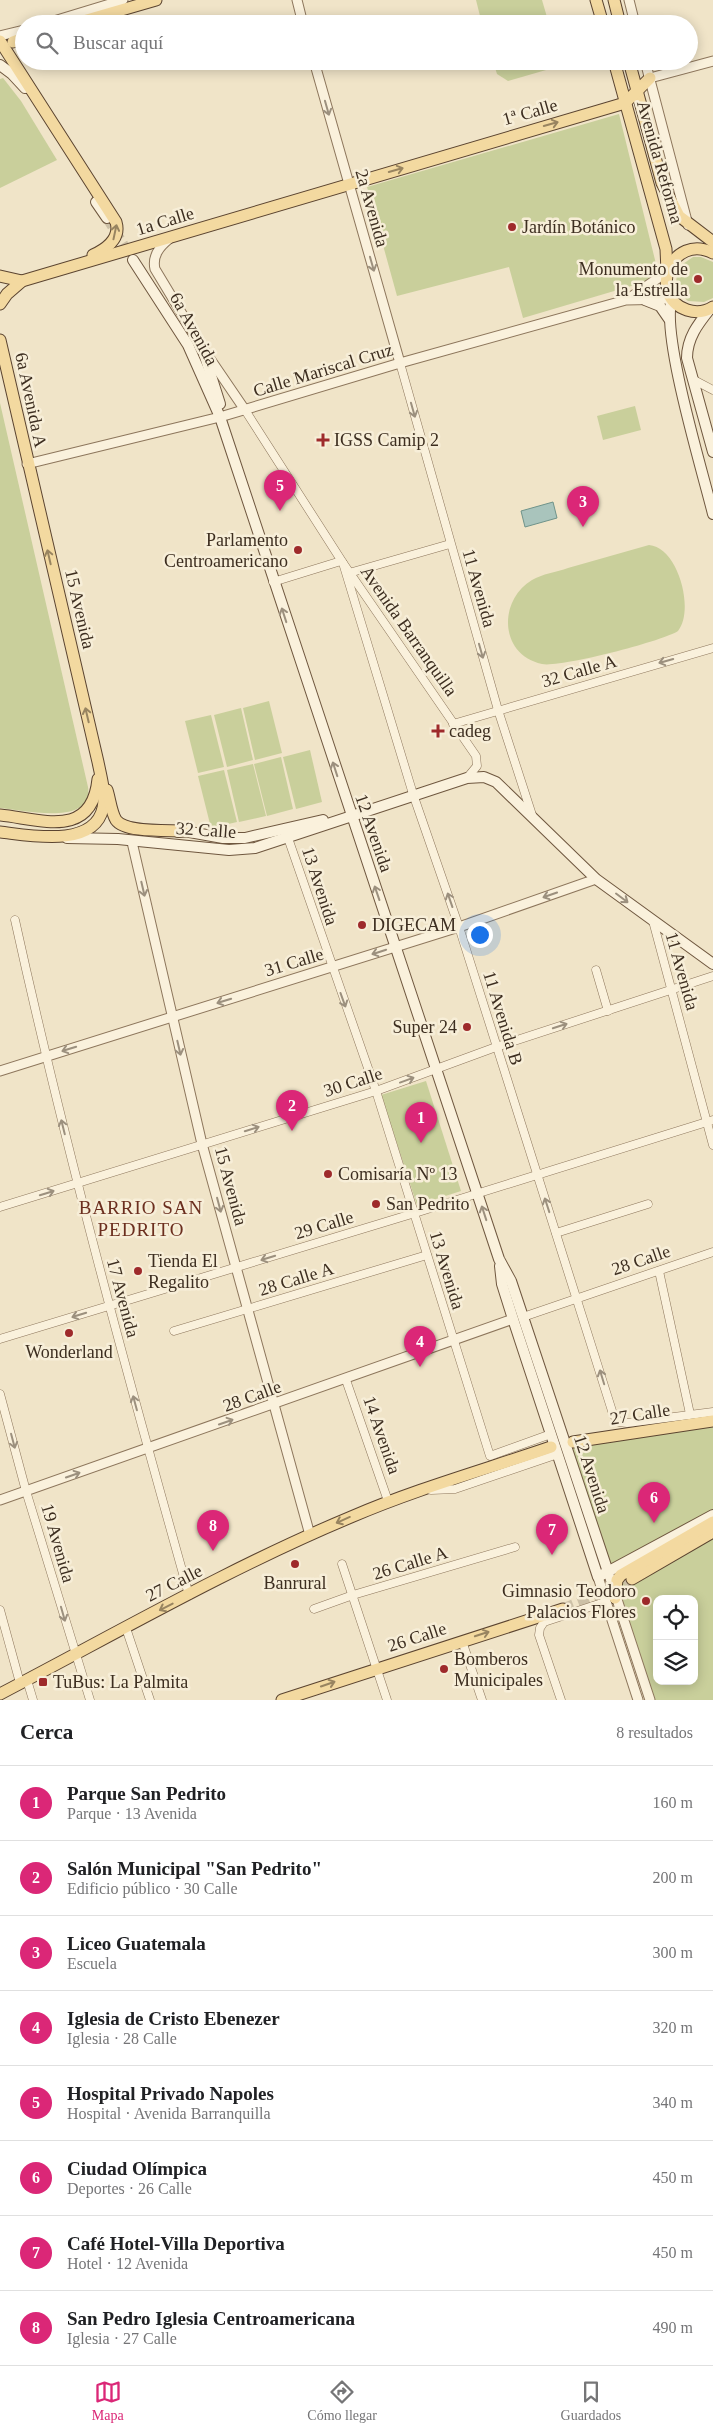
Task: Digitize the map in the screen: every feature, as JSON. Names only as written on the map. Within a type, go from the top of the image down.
[{"type":"main road","points":[[104,15],[156,0]]},
{"type":"main road","points":[[596,0],[600,15]]},
{"type":"main road","points":[[614,0],[618,15]]},
{"type":"main road","points":[[0,41],[15,64]]},
{"type":"main road","points":[[0,48],[64,150]]},
{"type":"main road","points":[[0,66],[12,74],[25,88]]},
{"type":"main road","points":[[19,70],[116,222],[118,229],[114,240],[99,252],[80,262]]},
{"type":"main road","name":"Avenida Reforma","points":[[616,70],[666,249],[666,282],[672,299]]},
{"type":"main road","name":"Avenida Reforma","points":[[632,70],[662,183],[679,216],[709,240],[713,249]]},
{"type":"main road","points":[[625,103],[650,78]]},
{"type":"main road","name":"1ª Calle","points":[[349,184],[625,103]]},
{"type":"main road","points":[[70,159],[106,218]]},
{"type":"main road","name":"1a Calle","points":[[0,304],[7,294],[22,281],[80,262],[349,184]]},
{"type":"main road","points":[[667,272],[674,259],[688,250],[703,250],[713,253]]},
{"type":"main road","name":"6a Avenida","points":[[133,260],[188,345],[220,417]]},
{"type":"main road","points":[[0,276],[22,281]]},
{"type":"main road","points":[[712,308],[693,311],[685,309],[672,299],[669,320],[681,384],[713,514]]},
{"type":"main road","points":[[645,300],[660,306],[669,320]]},
{"type":"main road","points":[[712,308],[695,328],[687,350],[713,452]]},
{"type":"main road","name":"6a Avenida A","points":[[0,342],[27,464]]},
{"type":"main road","points":[[202,347],[220,402],[220,417]]},
{"type":"main road","name":"12 Avenida","points":[[220,417],[273,582],[499,1259],[502,1284],[518,1318],[603,1574]]},
{"type":"main road","name":"15 Avenida","points":[[27,464],[98,762]]},
{"type":"main road","points":[[0,814],[54,823],[78,817],[88,807],[94,797],[98,762]]},
{"type":"main road","points":[[98,762],[114,816],[120,824],[127,828],[184,831]]},
{"type":"main road","name":"32 Calle","points":[[53,838],[84,830],[99,817],[103,808],[103,796],[98,762]]},
{"type":"main road","points":[[467,778],[484,777],[496,782],[596,879],[713,964]]},
{"type":"main road","name":"32 Calle","points":[[0,832],[53,838],[118,839],[132,842],[240,850],[255,848],[288,838],[413,794],[467,778]]},
{"type":"main road","name":"32 Calle","points":[[118,839],[132,834],[184,831],[223,838],[244,838],[351,815]]},
{"type":"main road","name":"12 Avenida","points":[[518,1318],[555,1451],[603,1574]]},
{"type":"main road","name":"27 Calle","points":[[573,1442],[713,1421]]},
{"type":"main road","name":"27 Calle","points":[[0,1694],[189,1595],[310,1535],[388,1501],[555,1451]]},
{"type":"main road","points":[[603,1574],[713,1515]]},
{"type":"main road","points":[[610,1600],[617,1580],[621,1575],[713,1522]]},
{"type":"main road","points":[[632,1579],[713,1532]]},
{"type":"main road","name":"26 Calle","points":[[282,1700],[563,1609]]},
{"type":"street","points":[[66,15],[93,4],[123,0]]},
{"type":"street","points":[[296,0],[300,15]]},
{"type":"street","points":[[629,0],[633,15]]},
{"type":"street","points":[[0,36],[15,32]]},
{"type":"street","points":[[698,65],[713,61]]},
{"type":"street","name":"2a Avenida","points":[[317,70],[400,363]]},
{"type":"street","points":[[648,70],[688,225]]},
{"type":"street","points":[[650,78],[680,70]]},
{"type":"street","name":"Avenida Barranquilla","points":[[171,237],[156,252],[154,269],[202,347],[245,410],[342,562],[476,756],[477,766],[467,778]]},
{"type":"street","name":"Calle Mariscal Cruz","points":[[626,300],[667,272]]},
{"type":"street","name":"Calle Mariscal Cruz","points":[[27,464],[220,417],[400,363],[626,300],[672,299]]},
{"type":"street","name":"11 Avenida","points":[[400,363],[498,710],[533,819]]},
{"type":"street","points":[[694,380],[713,390]]},
{"type":"street","points":[[349,572],[450,544]]},
{"type":"street","points":[[273,582],[342,562]]},
{"type":"street","name":"11 Avenida B","points":[[342,562],[413,794],[459,926],[613,1414],[619,1422]]},
{"type":"street","name":"32 Calle A","points":[[454,724],[713,648]]},
{"type":"street","name":"13 Avenida","points":[[288,838],[331,968],[376,1091],[490,1456],[551,1434]]},
{"type":"street","name":"15 Avenida","points":[[132,842],[202,1144],[272,1406],[310,1535]]},
{"type":"street","name":"31 Calle","points":[[0,1071],[331,968],[596,879]]},
{"type":"street","name":"17 Avenida","points":[[15,920],[45,1056],[109,1306],[189,1595]]},
{"type":"street","name":"11 Avenida","points":[[653,921],[710,1121],[713,1145]]},
{"type":"street","points":[[596,970],[608,1010]]},
{"type":"street","name":"30 Calle","points":[[0,1207],[376,1091],[496,1047],[713,976]]},
{"type":"street","name":"29 Calle","points":[[0,1338],[537,1176],[710,1121]]},
{"type":"street","points":[[556,1233],[648,1204]]},
{"type":"street","name":"28 Calle","points":[[0,1500],[148,1450],[518,1318],[713,1252]]},
{"type":"street","name":"28 Calle A","points":[[174,1331],[427,1255]]},
{"type":"street","points":[[659,1271],[690,1414]]},
{"type":"street","name":"14 Avenida","points":[[346,1380],[388,1501]]},
{"type":"street","name":"19 Avenida","points":[[0,1394],[26,1491],[90,1700]]},
{"type":"street","name":"27 Calle","points":[[619,1422],[627,1423],[713,1412]]},
{"type":"street","name":"26 Calle A","points":[[314,1609],[353,1595],[515,1547]]},
{"type":"street","points":[[342,1564],[387,1700]]},
{"type":"street","name":"12 Avenida","points":[[603,1574],[638,1700]]},
{"type":"street","points":[[561,1700],[539,1635],[540,1628],[544,1622],[610,1600]]},
{"type":"street","name":"12 Avenida","points":[[610,1600],[650,1700]]},
{"type":"street","points":[[0,1610],[23,1682],[33,1700]]},
{"type":"street","points":[[126,1628],[150,1700]]},
{"type":"street","points":[[462,1641],[482,1700]]},
{"type":"green space","points":[[476,0],[542,0],[546,15],[480,15]]},
{"type":"green space","points":[[496,70],[546,70],[508,81],[497,74]]},
{"type":"green space","points":[[3,78],[21,101],[57,160],[0,188],[0,79]]},
{"type":"green space","name":"Jardín Botánico","points":[[619,114],[657,268],[648,281],[523,318],[509,267],[397,296],[367,187]]},
{"type":"green space","points":[[693,257],[701,257],[713,262],[713,298],[704,302],[688,301],[678,290],[677,286],[676,281],[680,266]]},
{"type":"green space","points":[[0,403],[88,787],[87,799],[80,807],[69,812],[39,813],[0,808]]},
{"type":"green space","points":[[635,406],[641,430],[603,440],[597,416]]},
{"type":"green space","points":[[649,545],[659,548],[668,556],[681,581],[685,609],[683,621],[678,631],[653,641],[611,653],[569,662],[542,664],[528,659],[518,650],[511,639],[508,626],[509,613],[513,600],[521,589],[532,580]]},
{"type":"green space","points":[[269,701],[282,753],[255,760],[243,708]]},
{"type":"green space","points":[[241,708],[253,760],[227,767],[214,715]]},
{"type":"green space","points":[[211,715],[224,767],[198,773],[185,721]]},
{"type":"green space","points":[[310,750],[322,802],[296,809],[283,757]]},
{"type":"green space","points":[[281,757],[293,809],[267,816],[254,764]]},
{"type":"green space","points":[[253,764],[266,816],[239,822],[227,770]]},
{"type":"green space","points":[[224,770],[237,822],[211,828],[198,776]]},
{"type":"green space","points":[[426,1081],[461,1191],[417,1205],[381,1095]]},
{"type":"green space","points":[[713,1425],[713,1700],[655,1700],[619,1600],[570,1446]]},
{"type":"water","points":[[553,502],[557,518],[525,527],[521,511]]},
{"type":"tunnel","points":[[107,218],[130,255]]},
{"type":"tunnel","points":[[563,1609],[614,1589],[632,1579]]},
{"type":"place","name":"Jardín Botánico","points":[[512,227]]},
{"type":"place","name":"Monumento de la Estrella","points":[[698,279]]},
{"type":"place","name":"IGSS Camip 2","points":[[323,440]]},
{"type":"place","name":"Hospital Privado Napoles","points":[[280,511]]},
{"type":"place","name":"Liceo Guatemala","points":[[583,527]]},
{"type":"place","name":"Parlamento Centroamericano","points":[[298,550]]},
{"type":"place","name":"cadeg","points":[[438,731]]},
{"type":"place","name":"DIGECAM","points":[[362,925]]},
{"type":"place","name":"Super 24","points":[[467,1027]]},
{"type":"place","name":"Salón Municipal \"San Pedrito\"","points":[[292,1131]]},
{"type":"place","name":"Parque San Pedrito","points":[[421,1143]]},
{"type":"place","name":"Comisaría Nº 13","points":[[328,1174]]},
{"type":"place","name":"San Pedrito","points":[[376,1204]]},
{"type":"place","name":"Tienda El Regalito","points":[[138,1271]]},
{"type":"place","name":"Wonderland","points":[[69,1333]]},
{"type":"place","name":"Iglesia de Cristo Ebenezer","points":[[420,1367]]},
{"type":"place","name":"Ciudad Olímpica","points":[[654,1523]]},
{"type":"place","name":"San Pedro Iglesia Centroamericana","points":[[213,1551]]},
{"type":"place","name":"Café Hotel-Villa Deportiva","points":[[552,1555]]},
{"type":"place","name":"Banrural","points":[[295,1564]]},
{"type":"place","name":"Gimnasio Teodoro Palacios Flores","points":[[646,1601]]},
{"type":"place","name":"Bomberos Municipales","points":[[444,1669]]},
{"type":"place","name":"TuBus: La Palmita","points":[[43,1682]]},
{"type":"district","name":"BARRIO SAN PEDRITO","points":[[141,1218]]}]
